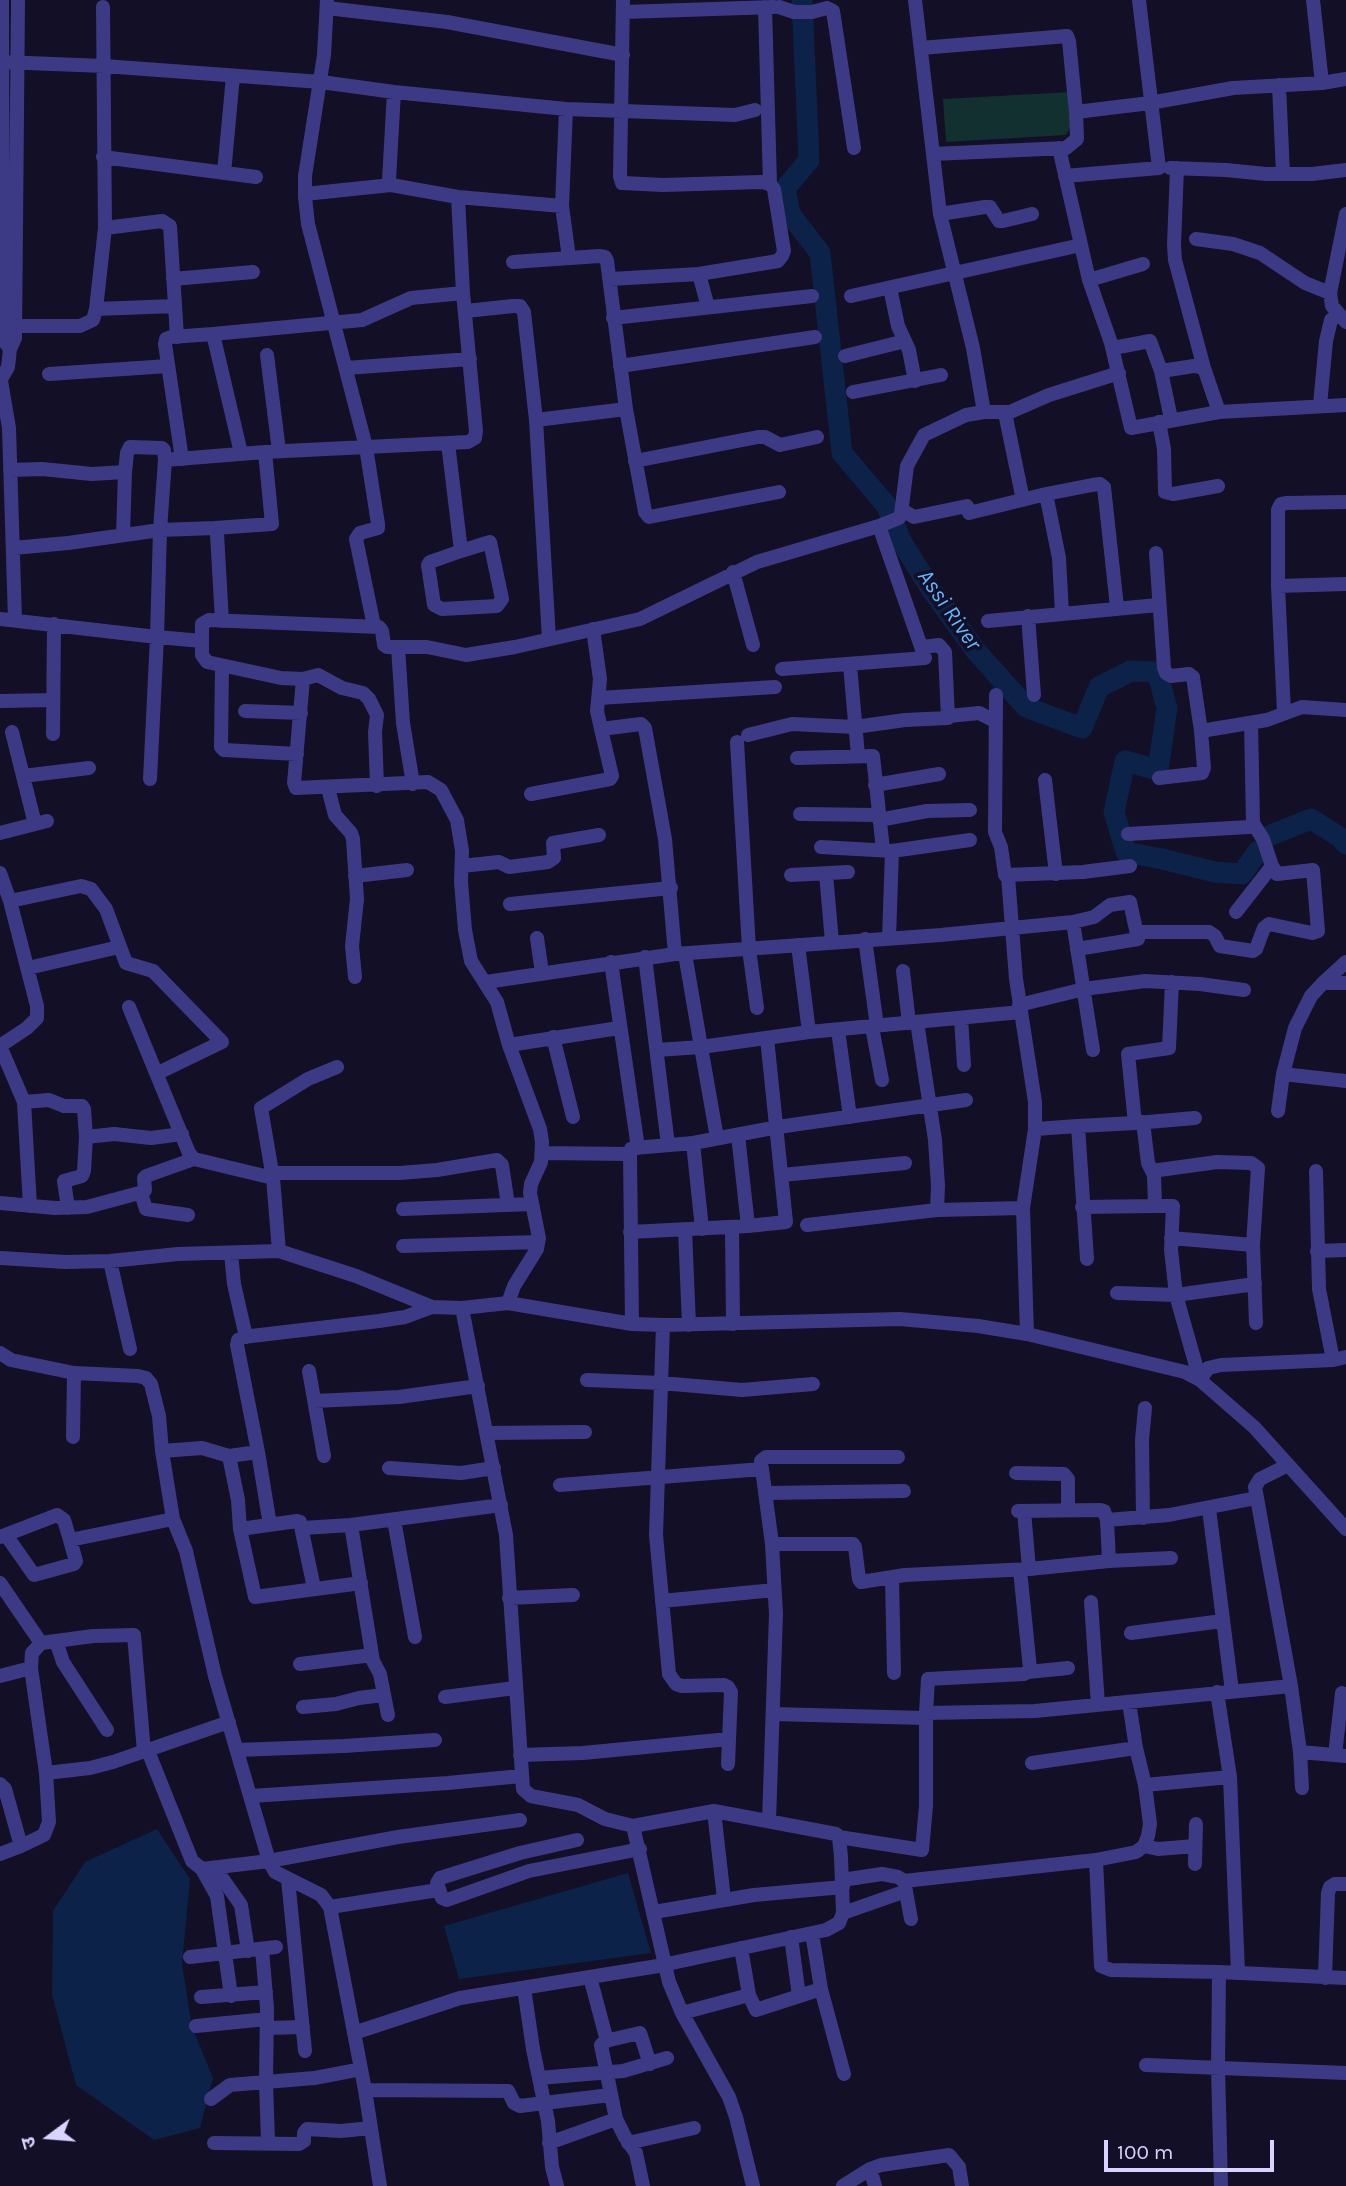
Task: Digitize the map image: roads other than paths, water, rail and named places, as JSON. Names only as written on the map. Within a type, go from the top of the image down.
[{"type":"street","points":[[2,0],[6,123],[6,310],[15,338],[10,349],[8,367],[1,381],[9,428],[15,620]]},
{"type":"street","points":[[6,123],[18,63],[19,0]]},
{"type":"street","points":[[915,0],[940,214],[973,348],[984,412]]},
{"type":"street","points":[[1139,0],[1159,168]]},
{"type":"street","points":[[1313,0],[1322,83]]},
{"type":"street","points":[[373,626],[356,539],[360,533],[378,528],[366,447],[308,224],[305,194],[306,164],[321,82],[327,4],[447,22],[624,55]]},
{"type":"street","points":[[770,184],[622,183],[624,6],[827,8],[833,11],[854,148]]},
{"type":"street","points":[[9,326],[87,324],[93,320],[105,228],[103,7]]},
{"type":"street","points":[[610,279],[699,274],[778,261],[782,257],[774,189],[770,184],[781,7]]},
{"type":"street","points":[[921,48],[1067,36],[1069,41],[1077,139],[1072,145],[933,155]]},
{"type":"street","points":[[2,62],[104,66],[321,82],[566,109],[735,116],[755,110]]},
{"type":"street","points":[[223,173],[233,76]]},
{"type":"street","points":[[1076,112],[1150,103],[1233,88],[1346,79]]},
{"type":"street","points":[[1279,85],[1283,174]]},
{"type":"street","points":[[391,185],[389,180],[394,92]]},
{"type":"street","points":[[566,109],[562,206],[569,258]]},
{"type":"street","points":[[1059,148],[1089,279],[1113,348],[1131,428],[1219,411],[1346,405]]},
{"type":"street","points":[[103,157],[256,177]]},
{"type":"street","points":[[1065,176],[1159,168],[1283,174],[1346,170]]},
{"type":"street","points":[[1177,168],[1175,260],[1204,368],[1219,411]]},
{"type":"street","points":[[305,194],[391,185],[458,197],[562,206]]},
{"type":"street","points":[[165,460],[272,451],[468,442],[475,438],[458,197]]},
{"type":"street","points":[[940,214],[985,207],[990,207],[999,220],[1003,221],[1032,214]]},
{"type":"street","points":[[1320,405],[1331,320],[1342,318],[1332,306],[1329,293],[1346,214]]},
{"type":"street","points":[[105,228],[163,221],[170,226],[177,337]]},
{"type":"street","points":[[1196,239],[1233,244],[1260,253],[1305,283],[1329,293]]},
{"type":"street","points":[[851,296],[1081,245]]},
{"type":"street","points":[[513,262],[605,257],[626,409],[645,512],[649,517],[779,492]]},
{"type":"street","points":[[1089,279],[1143,264]]},
{"type":"street","points":[[173,279],[253,272]]},
{"type":"street","points":[[699,274],[708,307]]},
{"type":"street","points":[[890,288],[898,326],[905,341],[915,381]]},
{"type":"street","points":[[182,458],[166,339],[369,319],[389,306],[411,298],[463,293]]},
{"type":"street","points":[[613,318],[813,296]]},
{"type":"street","points":[[96,309],[175,306]]},
{"type":"street","points":[[466,311],[520,306],[524,312],[536,419],[548,639]]},
{"type":"street","points":[[213,334],[241,453]]},
{"type":"street","points":[[620,366],[814,337]]},
{"type":"street","points":[[845,356],[905,341]]},
{"type":"street","points":[[1113,348],[1150,341],[1161,371],[1165,420],[1165,492],[1173,494],[1218,486]]},
{"type":"street","points":[[13,548],[160,530],[272,524],[272,451],[267,355]]},
{"type":"street","points":[[346,368],[470,359]]},
{"type":"street","points":[[49,374],[168,366]]},
{"type":"street","points":[[1161,371],[1194,366],[1204,368]]},
{"type":"street","points":[[900,514],[907,466],[924,435],[966,415],[1005,413],[1049,395],[1119,373]]},
{"type":"street","points":[[853,392],[941,375]]},
{"type":"street","points":[[536,419],[626,409]]},
{"type":"street","points":[[1005,413],[1023,500]]},
{"type":"street","points":[[635,461],[758,437],[765,437],[780,445],[817,436]]},
{"type":"street","points":[[448,443],[461,551]]},
{"type":"street","points":[[123,535],[127,453],[131,447],[162,449],[165,460],[150,779]]},
{"type":"street","points":[[10,470],[42,469],[92,474],[125,472]]},
{"type":"street","points":[[377,786],[377,715],[363,693],[342,688],[318,675],[303,679],[282,678],[204,660],[202,624],[209,620],[373,626],[381,628],[384,645],[390,648],[426,647],[466,655],[516,647],[640,619],[733,572],[780,554],[882,525],[900,514],[914,517],[968,509],[1100,484],[1104,487],[1116,607]]},
{"type":"street","points":[[1046,494],[1059,558],[1062,613]]},
{"type":"street","points":[[1284,712],[1278,586],[1278,510],[1281,505],[1346,502]]},
{"type":"street","points":[[782,669],[923,659],[923,647],[882,525]]},
{"type":"street","points":[[215,528],[218,534],[222,621]]},
{"type":"street","points":[[490,542],[502,599],[498,606],[442,609],[434,605],[428,565],[461,551],[490,542]]},
{"type":"street","points":[[1156,553],[1164,668],[1171,676],[1189,674],[1193,677],[1204,768],[1202,773],[1159,778]]},
{"type":"street","points":[[733,572],[753,645]]},
{"type":"street","points":[[1278,586],[1346,584]]},
{"type":"street","points":[[988,621],[1158,605]]},
{"type":"street","points":[[1028,616],[1034,695]]},
{"type":"street","points":[[0,619],[202,641]]},
{"type":"street","points":[[53,734],[54,624]]},
{"type":"street","points":[[531,794],[610,779],[612,776],[597,711],[600,679],[593,629]]},
{"type":"street","points":[[923,647],[939,645],[945,652],[949,716]]},
{"type":"street","points":[[398,648],[403,723],[413,784]]},
{"type":"street","points":[[850,665],[858,755]]},
{"type":"street","points":[[222,666],[221,747],[224,750],[297,754]]},
{"type":"street","points":[[303,679],[294,786],[299,789],[428,782],[437,786],[450,806],[460,835],[465,930],[471,961],[497,1002],[509,1045],[540,1129],[541,1162],[531,1184],[537,1249],[514,1286],[508,1303]]},
{"type":"street","points":[[599,698],[775,687]]},
{"type":"street","points":[[996,695],[995,832],[1002,846],[1003,872],[1008,876],[1056,874],[1130,866]]},
{"type":"street","points":[[0,701],[53,700]]},
{"type":"street","points":[[1200,731],[1267,720],[1301,707],[1346,710]]},
{"type":"street","points":[[245,710],[300,713]]},
{"type":"street","points":[[758,1008],[749,949],[742,739],[792,724],[855,727],[905,720],[945,719],[949,716],[979,713],[995,721]]},
{"type":"street","points":[[1138,932],[1209,932],[1215,936],[1220,947],[1253,951],[1269,924],[1315,933],[1318,926],[1313,870],[1278,874],[1253,823],[1251,723]]},
{"type":"street","points":[[601,729],[641,724],[645,728],[665,839],[680,954],[701,1047],[717,1138]]},
{"type":"street","points":[[0,832],[41,822],[23,776],[12,732]]},
{"type":"street","points":[[797,758],[873,756],[878,818],[888,850],[889,938]]},
{"type":"street","points":[[23,776],[89,768]]},
{"type":"street","points":[[875,785],[939,774]]},
{"type":"street","points":[[1045,780],[1056,874]]},
{"type":"street","points":[[328,788],[335,815],[353,839],[357,915],[352,946],[355,977]]},
{"type":"street","points":[[800,814],[878,818],[927,811],[970,810]]},
{"type":"street","points":[[1128,834],[1244,828],[1253,823]]},
{"type":"street","points":[[462,866],[499,862],[509,867],[548,862],[554,858],[553,843],[599,835]]},
{"type":"street","points":[[821,847],[888,850],[970,840]]},
{"type":"street","points":[[1236,912],[1272,866]]},
{"type":"street","points":[[355,876],[407,870]]},
{"type":"street","points":[[791,875],[848,872]]},
{"type":"street","points":[[0,873],[10,901],[37,1006],[37,1018],[0,1046],[24,1102],[30,1206]]},
{"type":"street","points":[[826,874],[832,942]]},
{"type":"street","points":[[1008,876],[1020,1009],[1035,1102],[1035,1129],[1023,1208],[1027,1334]]},
{"type":"street","points":[[10,901],[86,886],[106,909],[126,963],[153,971],[222,1042],[158,1073]]},
{"type":"street","points":[[510,904],[671,888]]},
{"type":"street","points":[[486,982],[645,957],[1073,922],[1094,917],[1110,905],[1130,902],[1138,939],[1077,949]]},
{"type":"street","points":[[1073,922],[1093,1050]]},
{"type":"street","points":[[537,938],[541,973]]},
{"type":"street","points":[[865,939],[882,1080]]},
{"type":"street","points":[[798,945],[809,1032]]},
{"type":"street","points":[[27,968],[119,947]]},
{"type":"street","points":[[645,957],[668,1145]]},
{"type":"street","points":[[1278,1111],[1283,1074],[1295,1028],[1311,996],[1346,961]]},
{"type":"street","points":[[611,962],[634,1151],[630,1231],[632,1324]]},
{"type":"street","points":[[903,971],[930,1105],[937,1165],[937,1210]]},
{"type":"street","points":[[657,1050],[961,1018],[1020,1009],[1084,989],[1145,981],[1244,990]]},
{"type":"street","points":[[1155,1206],[1152,1171],[1139,1122],[1128,1054],[1170,1048],[1172,982]]},
{"type":"street","points":[[1323,983],[1346,983]]},
{"type":"street","points":[[130,1007],[194,1159]]},
{"type":"street","points":[[961,1018],[964,1065]]},
{"type":"street","points":[[509,1045],[619,1028]]},
{"type":"street","points":[[838,1030],[850,1117]]},
{"type":"street","points":[[553,1037],[573,1117]]},
{"type":"street","points":[[630,1231],[733,1228],[786,1223],[767,1038]]},
{"type":"street","points":[[279,1251],[272,1175],[261,1108],[308,1079],[337,1067]]},
{"type":"street","points":[[1283,1074],[1346,1081]]},
{"type":"street","points":[[24,1102],[49,1100],[64,1106],[82,1106],[85,1112],[83,1174],[64,1181],[68,1208]]},
{"type":"street","points":[[542,1153],[634,1151],[967,1100]]},
{"type":"street","points":[[1035,1129],[1195,1118]]},
{"type":"street","points":[[1079,1126],[1087,1259]]},
{"type":"street","points":[[86,1137],[114,1134],[151,1138],[182,1133]]},
{"type":"street","points":[[738,1135],[748,1226]]},
{"type":"street","points":[[693,1143],[702,1229]]},
{"type":"street","points":[[0,1203],[68,1208],[87,1206],[141,1193],[145,1191],[146,1176],[194,1159],[272,1175],[437,1170],[497,1160],[502,1165],[508,1205]]},
{"type":"street","points":[[1152,1171],[1217,1162],[1255,1165],[1258,1172],[1253,1245],[1256,1323]]},
{"type":"street","points":[[782,1175],[905,1163]]},
{"type":"street","points":[[1200,1380],[1208,1368],[1221,1365],[1340,1359],[1319,1289],[1317,1171]]},
{"type":"street","points":[[141,1193],[146,1209],[188,1215]]},
{"type":"street","points":[[402,1209],[531,1204]]},
{"type":"street","points":[[1082,1207],[1173,1206],[1171,1238],[1176,1296],[1200,1380]]},
{"type":"street","points":[[807,1225],[937,1210],[1023,1208]]},
{"type":"street","points":[[733,1228],[733,1324]]},
{"type":"street","points":[[685,1230],[689,1325]]},
{"type":"street","points":[[1171,1238],[1253,1245]]},
{"type":"street","points":[[402,1246],[538,1242]]},
{"type":"street","points":[[1317,1251],[1346,1250]]},
{"type":"street","points":[[0,1258],[65,1262],[110,1261],[178,1254],[279,1251],[356,1276],[432,1307],[462,1308],[508,1303],[632,1324],[663,1325],[900,1319],[1027,1334],[1185,1373],[1200,1380],[1239,1413],[1346,1529]]},
{"type":"street","points":[[231,1253],[233,1284],[246,1337],[239,1340],[237,1345],[270,1525]]},
{"type":"street","points":[[110,1261],[130,1349]]},
{"type":"street","points":[[1116,1293],[1176,1296],[1255,1284]]},
{"type":"street","points":[[243,1337],[405,1317],[432,1307]]},
{"type":"street","points":[[462,1308],[502,1505],[521,1776],[523,1789],[531,1796],[578,1805],[605,1819],[632,1826],[714,1811],[831,1832],[839,1837],[922,1850],[926,1806],[925,1716],[928,1679],[1024,1674],[1068,1668]]},
{"type":"street","points":[[663,1325],[656,1535],[672,1680],[682,1686],[728,1687],[731,1692],[728,1764]]},
{"type":"street","points":[[0,1353],[11,1360],[74,1373],[138,1376],[146,1378],[151,1384],[159,1416],[173,1519],[186,1551],[205,1638],[269,1861],[275,1872],[321,1895],[330,1907],[365,2090],[380,2186]]},
{"type":"street","points":[[309,1371],[324,1456]]},
{"type":"street","points":[[74,1373],[74,1437]]},
{"type":"street","points":[[587,1380],[742,1390],[813,1384]]},
{"type":"street","points":[[315,1401],[400,1397],[478,1386]]},
{"type":"street","points":[[1143,1518],[1142,1440],[1145,1408]]},
{"type":"street","points":[[487,1433],[585,1432]]},
{"type":"street","points":[[162,1451],[202,1448],[229,1456],[258,1452]]},
{"type":"street","points":[[229,1456],[254,1597],[361,1583]]},
{"type":"street","points":[[769,1822],[774,1590],[772,1544],[761,1461],[766,1457],[898,1457]]},
{"type":"street","points":[[1288,1465],[1257,1482],[1256,1498],[1291,1686],[1303,1788]]},
{"type":"street","points":[[389,1468],[466,1473],[494,1468]]},
{"type":"street","points":[[561,1485],[762,1468]]},
{"type":"street","points":[[1016,1473],[1064,1474],[1068,1479],[1068,1510]]},
{"type":"street","points":[[766,1493],[904,1491]]},
{"type":"street","points":[[1107,1520],[1209,1509],[1256,1498]]},
{"type":"street","points":[[303,1528],[351,1525],[502,1505]]},
{"type":"street","points":[[1209,1509],[1232,1690]]},
{"type":"street","points":[[1028,1672],[1030,1669],[1021,1511],[1104,1511],[1110,1561]]},
{"type":"street","points":[[61,1515],[70,1540],[76,1561],[74,1564],[34,1575],[3,1536],[61,1515]]},
{"type":"street","points":[[70,1540],[173,1519]]},
{"type":"street","points":[[394,1520],[415,1637]]},
{"type":"street","points":[[240,1529],[297,1521],[303,1528],[314,1588]]},
{"type":"street","points":[[351,1525],[372,1654],[380,1674],[388,1715]]},
{"type":"street","points":[[772,1544],[853,1544],[859,1579],[865,1582],[892,1577],[1171,1558]]},
{"type":"street","points":[[892,1577],[894,1673]]},
{"type":"street","points":[[0,1583],[63,1662],[107,1730]]},
{"type":"street","points":[[662,1601],[774,1590]]},
{"type":"street","points":[[509,1598],[573,1595]]},
{"type":"street","points":[[1091,1602],[1098,1705]]},
{"type":"street","points":[[1131,1633],[1222,1621]]},
{"type":"street","points":[[0,1854],[38,1839],[47,1830],[46,1773],[31,1668],[32,1653],[48,1642],[134,1635],[146,1752],[192,1861],[208,1868],[242,1905],[262,1949],[267,2024],[268,2142]]},
{"type":"street","points":[[300,1664],[372,1654]]},
{"type":"street","points":[[0,1676],[31,1668]]},
{"type":"street","points":[[773,1714],[925,1716],[1035,1711],[1291,1686]]},
{"type":"street","points":[[445,1697],[515,1688]]},
{"type":"street","points":[[1217,1692],[1230,1777],[1238,1973]]},
{"type":"street","points":[[1300,1752],[1341,1756],[1342,1693]]},
{"type":"street","points":[[303,1707],[383,1695]]},
{"type":"street","points":[[843,1913],[905,1886],[1136,1852],[1144,1846],[1150,1824],[1129,1702]]},
{"type":"street","points":[[46,1773],[90,1768],[146,1752],[229,1722]]},
{"type":"street","points":[[520,1755],[596,1752],[729,1739]]},
{"type":"street","points":[[237,1750],[435,1740]]},
{"type":"street","points":[[1032,1763],[1136,1748]]},
{"type":"street","points":[[251,1796],[521,1776]]},
{"type":"street","points":[[1145,1785],[1230,1777]]},
{"type":"street","points":[[0,1784],[5,1789],[21,1846]]},
{"type":"street","points":[[714,1811],[724,1899]]},
{"type":"street","points":[[208,1868],[269,1861],[398,1837],[520,1820]]},
{"type":"street","points":[[1195,1864],[1196,1824]]},
{"type":"street","points":[[632,1826],[640,1849],[672,1989],[682,2013],[729,2097],[753,2186]]},
{"type":"street","points":[[354,2033],[439,2003],[474,1995],[666,1964],[834,1927],[843,1913],[839,1837]]},
{"type":"street","points":[[577,1840],[520,1853],[440,1878],[437,1883],[438,1890],[444,1900],[529,1871],[640,1849]]},
{"type":"street","points":[[1144,1846],[1158,1849],[1195,1846]]},
{"type":"street","points":[[1096,1860],[1101,1966],[1111,1970],[1346,1978]]},
{"type":"street","points":[[208,1868],[216,1890],[231,1996]]},
{"type":"street","points":[[654,1912],[724,1899],[843,1884],[891,1874],[905,1886],[911,1919]]},
{"type":"street","points":[[288,1880],[305,2051]]},
{"type":"street","points":[[1325,1978],[1328,1893],[1330,1887],[1335,1884],[1346,1884]]},
{"type":"street","points":[[330,1907],[438,1890]]},
{"type":"street","points":[[812,1933],[821,1989],[844,2074]]},
{"type":"street","points":[[792,1937],[799,1996]]},
{"type":"street","points":[[741,1948],[748,1995],[755,2010],[821,1989]]},
{"type":"street","points":[[190,1957],[262,1949]]},
{"type":"street","points":[[1219,1972],[1221,2186]]},
{"type":"street","points":[[590,1978],[607,2041]]},
{"type":"street","points":[[524,1988],[557,2186]]},
{"type":"street","points":[[201,1997],[266,1992]]},
{"type":"street","points":[[682,2013],[748,1995]]},
{"type":"street","points":[[196,2026],[267,2024],[303,2027]]},
{"type":"street","points":[[643,2186],[636,2153],[616,2119],[601,2045],[640,2033],[650,2064]]},
{"type":"street","points":[[539,2078],[623,2071],[667,2058]]},
{"type":"street","points":[[1146,2065],[1346,2073]]},
{"type":"street","points":[[211,2099],[236,2084],[305,2079],[360,2069]]},
{"type":"street","points":[[365,2090],[508,2091],[517,2106],[610,2095]]},
{"type":"street","points":[[550,2143],[616,2119]]},
{"type":"street","points":[[215,2143],[302,2143],[304,2130],[307,2129],[329,2131],[371,2128]]},
{"type":"street","points":[[628,2143],[694,2128]]},
{"type":"street","points":[[843,2186],[881,2165],[949,2155],[959,2167],[962,2186]]},
{"type":"street","points":[[870,2169],[875,2186]]},
{"type":"water","points":[[157,1829],[190,1879],[182,1964],[192,2027],[213,2078],[200,2128],[154,2140],[76,2085],[52,1995],[53,1911],[85,1862]]},
{"type":"water","points":[[628,1873],[651,1953],[459,1979],[444,1926]]},
{"type":"waterway","name":"Assi River","points":[[802,0],[809,160],[785,189],[790,214],[820,253],[842,453],[886,505],[901,541],[931,589],[976,651],[1026,707],[1082,728],[1099,687],[1131,671],[1157,672],[1167,708],[1158,770],[1125,761],[1114,812],[1126,852],[1215,872],[1242,874],[1258,851]]},
{"type":"waterway","name":"Assi River","points":[[1271,835],[1311,819],[1346,844]]}]
